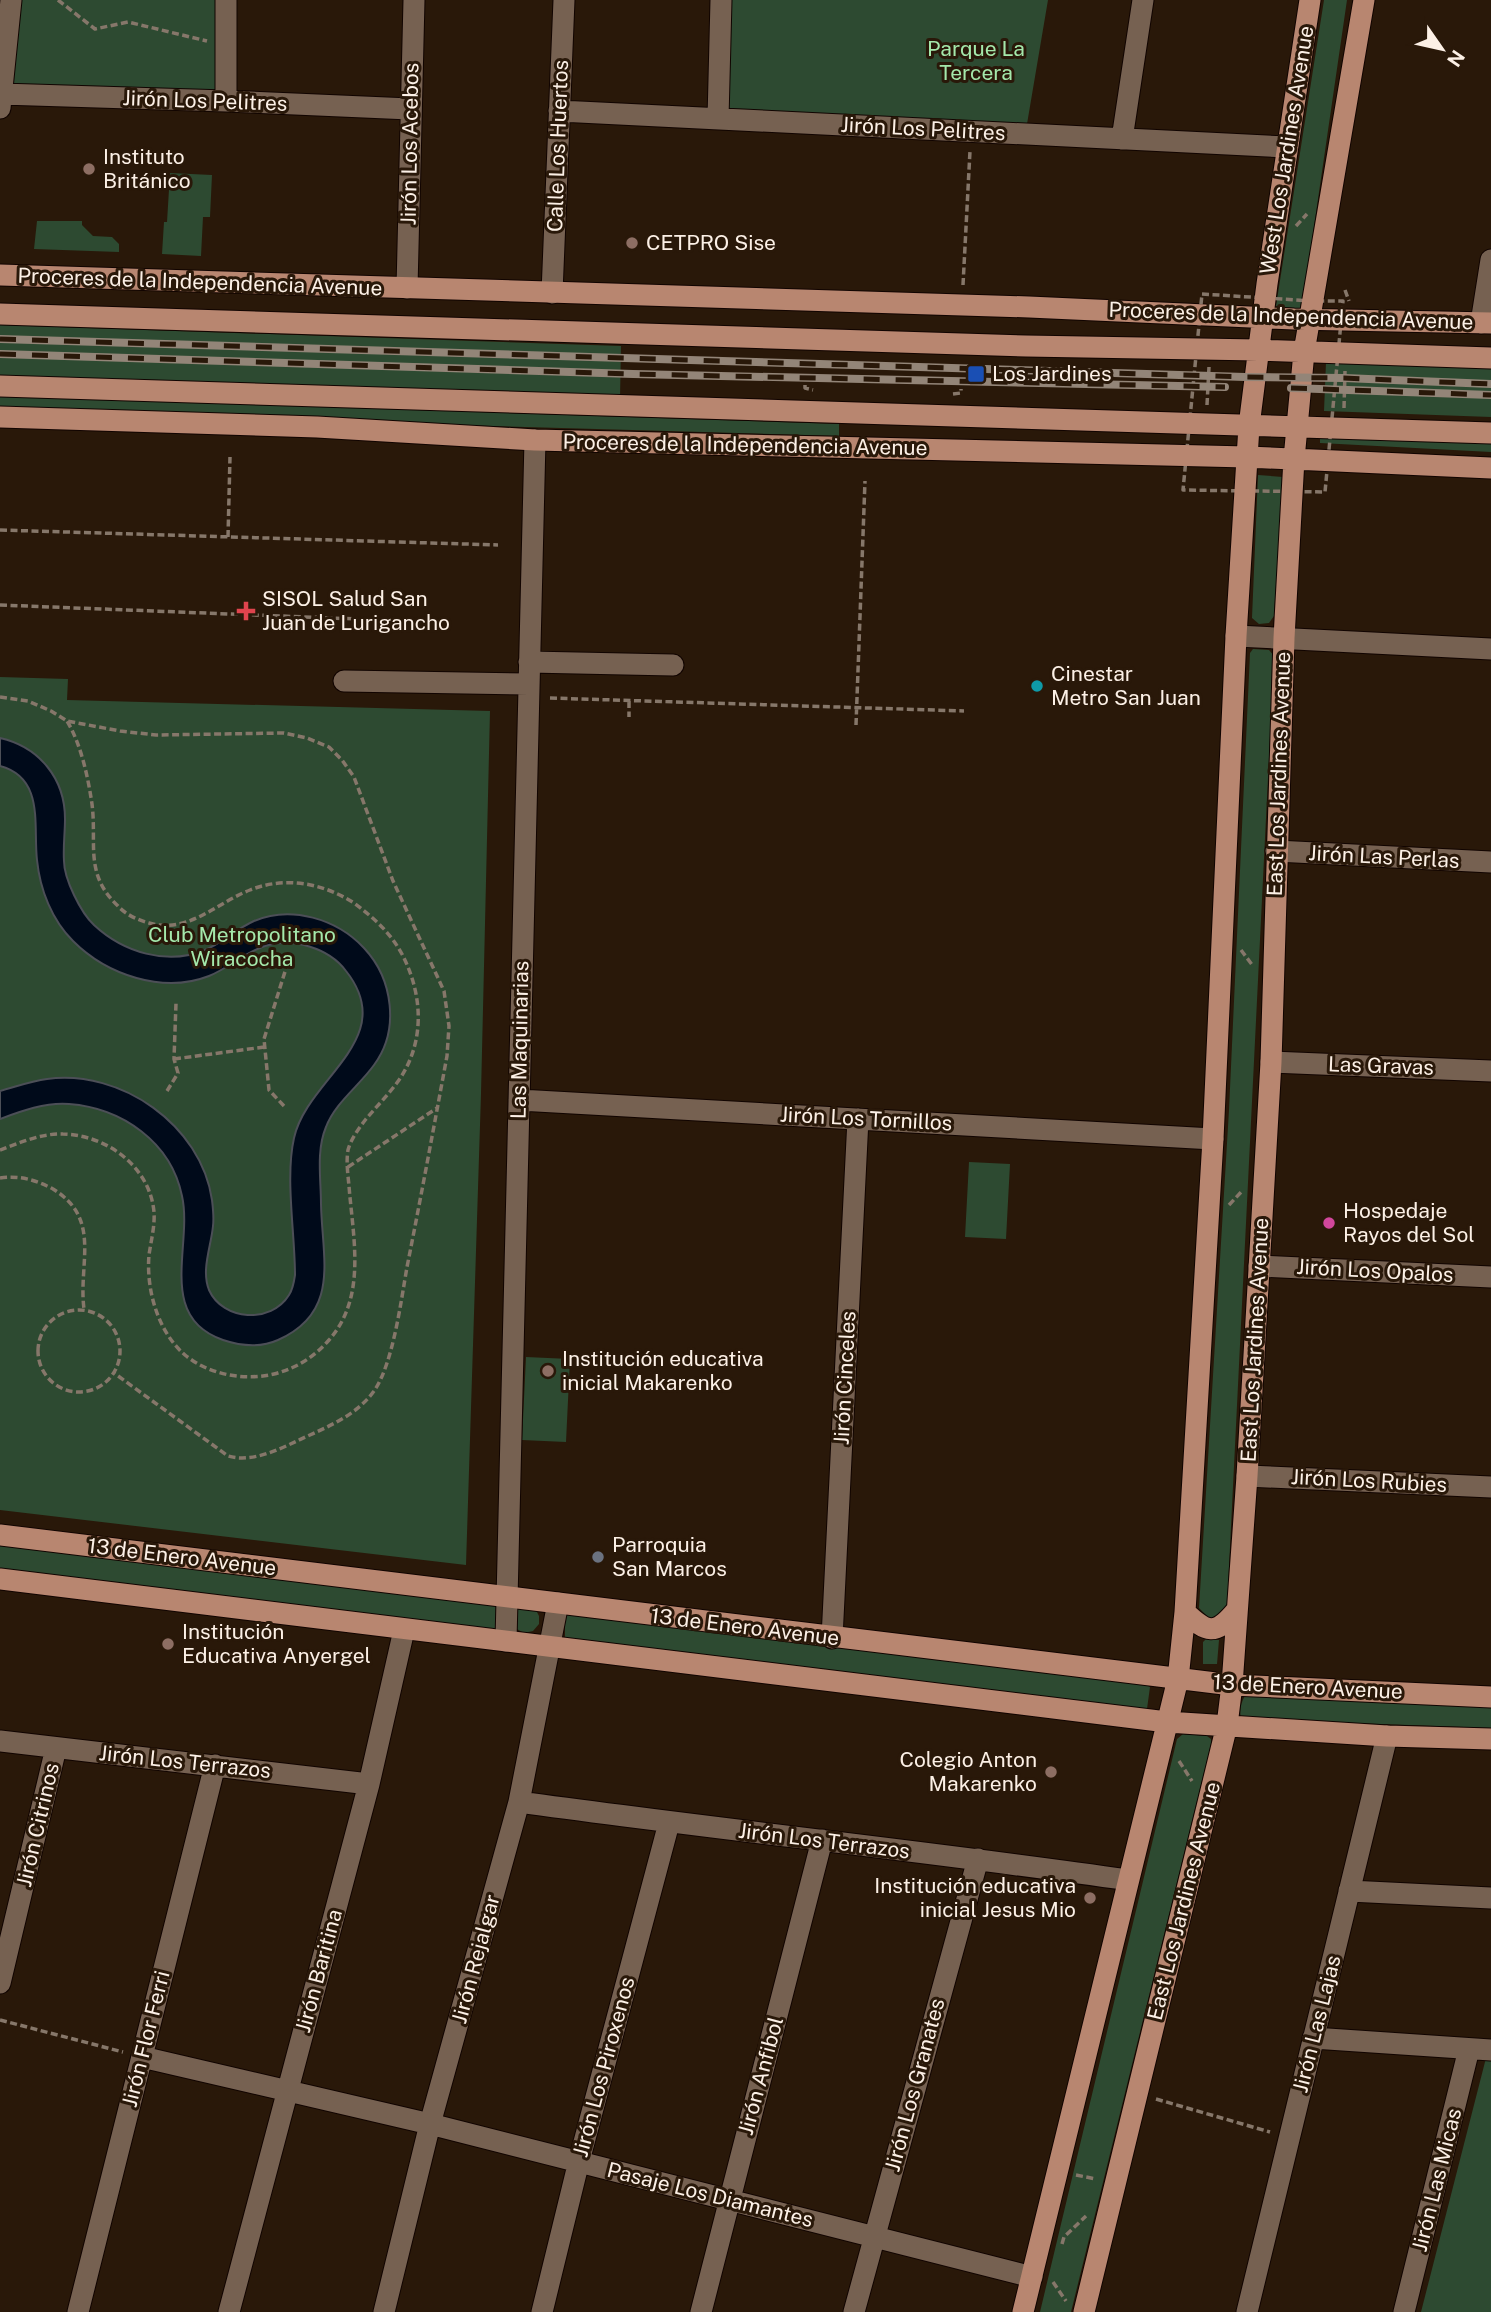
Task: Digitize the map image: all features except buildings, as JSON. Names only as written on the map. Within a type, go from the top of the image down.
[{"type":"main road","name":"West Los Jardines Avenue","points":[[1249,426],[1262,317],[1310,0]]},
{"type":"main road","points":[[1304,352],[1364,0]]},
{"type":"main road","name":"Proceres de la Independencia Avenue","points":[[0,275],[1029,307],[1310,319],[1342,310],[1486,323]]},
{"type":"main road","name":"Proceres de la Independencia Avenue","points":[[0,314],[1019,346],[1258,350],[1304,352],[1342,361],[1491,358]]},
{"type":"main road","name":"East Los Jardines Avenue","points":[[1076,2307],[1115,2183],[1227,1725],[1232,1685],[1271,1062],[1284,638],[1294,459],[1304,352]]},
{"type":"main road","name":"Proceres de la Independencia Avenue","points":[[0,386],[1249,426],[1297,427],[1337,423],[1491,433]]},
{"type":"main road","name":"Proceres de la Independencia Avenue","points":[[0,417],[317,427],[534,440],[1247,457],[1491,468]]},
{"type":"main road","points":[[1023,2312],[1178,1679],[1185,1612],[1213,1139],[1236,636],[1249,426]]},
{"type":"main road","name":"13 de Enero Avenue","points":[[0,1535],[1232,1685],[1491,1696]]},
{"type":"main road","name":"13 de Enero Avenue","points":[[0,1579],[1167,1722],[1387,1736],[1491,1739]]},
{"type":"main road","points":[[1185,1612],[1200,1627],[1213,1630],[1224,1626],[1236,1611]]},
{"type":"street","points":[[0,108],[11,0]]},
{"type":"street","points":[[226,0],[226,101]]},
{"type":"street","name":"Jirón Los Acebos","points":[[407,288],[414,0]]},
{"type":"street","name":"Calle Los Huertos","points":[[552,293],[564,0]]},
{"type":"street","points":[[718,119],[721,0]]},
{"type":"street","points":[[1122,139],[1143,0]]},
{"type":"street","name":"Jirón Los Pelitres","points":[[1,94],[410,109]]},
{"type":"street","name":"Jirón Los Pelitres","points":[[559,111],[1287,146]]},
{"type":"street","points":[[1486,323],[1491,260]]},
{"type":"street","name":"Las Maquinarias","points":[[506,1641],[534,440]]},
{"type":"street","points":[[1236,636],[1491,649]]},
{"type":"street","points":[[529,662],[673,665]]},
{"type":"street","points":[[344,681],[529,684]]},
{"type":"street","name":"Jirón Las Perlas","points":[[1276,851],[1491,862]]},
{"type":"street","name":"Las Gravas","points":[[1271,1062],[1491,1071]]},
{"type":"street","name":"Jirón Los Tornillos","points":[[519,1100],[1213,1139]]},
{"type":"street","name":"Jirón Cinceles","points":[[832,1637],[858,1119]]},
{"type":"street","name":"Jirón Los Opalos","points":[[1259,1266],[1491,1277]]},
{"type":"street","name":"Jirón Los Rubies","points":[[1247,1476],[1491,1486]]},
{"type":"street","name":"Jirón Rejalgar","points":[[384,2312],[430,2124],[519,1802],[558,1603]]},
{"type":"street","name":"Jirón Baritina","points":[[229,2312],[369,1784],[404,1630]]},
{"type":"street","name":"Jirón Las Lajas","points":[[1247,2312],[1387,1736]]},
{"type":"street","name":"Jirón Los Terrazos","points":[[0,1741],[369,1784]]},
{"type":"street","name":"Jirón Citrinos","points":[[0,1983],[56,1748]]},
{"type":"street","name":"Jirón Flor Ferri","points":[[78,2312],[215,1765]]},
{"type":"street","name":"Jirón Los Terrazos","points":[[519,1802],[1128,1880]]},
{"type":"street","name":"Jirón Los Piroxenos","points":[[542,2312],[579,2161],[669,1823]]},
{"type":"street","name":"Jirón Anfibol","points":[[701,2312],[822,1840]]},
{"type":"street","name":"Jirón Los Granates","points":[[854,2312],[978,1859]]},
{"type":"street","points":[[1349,1891],[1491,1898]]},
{"type":"street","points":[[1313,2038],[1491,2050]]},
{"type":"street","name":"Jirón Las Micas","points":[[1404,2312],[1469,2049]]},
{"type":"street","name":"Pasaje Los Diamantes","points":[[142,2057],[430,2124],[1032,2277]]},
{"type":"path","points":[[58,0],[95,29],[128,22],[226,46]]},
{"type":"path","points":[[963,285],[970,149]]},
{"type":"path","points":[[1287,234],[1313,208]]},
{"type":"path","points":[[1325,492],[1328,460],[1337,423],[1342,361],[1342,310]]},
{"type":"path","points":[[1337,423],[1342,361]]},
{"type":"path","points":[[1206,415],[1209,362]]},
{"type":"path","points":[[228,537],[230,457]]},
{"type":"path","points":[[856,725],[865,481]]},
{"type":"path","points":[[0,530],[498,545]]},
{"type":"path","points":[[0,605],[357,619]]},
{"type":"path","points":[[0,697],[28,701],[67,721],[156,735],[284,733],[307,738],[328,747],[354,777],[393,881],[444,991],[449,1026],[447,1056],[402,1295],[387,1361],[376,1389],[352,1413],[338,1422],[290,1444],[252,1458],[239,1459],[228,1456],[114,1373]]},
{"type":"path","points":[[550,698],[964,711]]},
{"type":"path","points":[[629,701],[629,717]]},
{"type":"path","points":[[0,1150],[39,1137],[63,1133],[107,1145],[121,1154],[135,1166],[152,1199],[155,1214],[149,1278],[153,1299],[164,1328],[185,1355],[220,1372],[244,1377],[278,1373],[302,1363],[322,1348],[343,1321],[354,1293],[355,1280],[348,1153],[360,1126],[401,1078],[416,1048],[419,1013],[416,994],[411,974],[394,940],[382,925],[349,900],[332,891],[293,882],[269,884],[251,889],[184,924],[169,926],[156,925],[128,915],[117,906],[107,893],[94,864],[91,802],[74,733],[67,721]]},
{"type":"path","points":[[284,1106],[269,1090],[264,1039],[288,962]]},
{"type":"path","points":[[167,1091],[177,1073],[174,1059],[176,1003]]},
{"type":"path","points":[[174,1059],[264,1046]]},
{"type":"path","points":[[348,1167],[437,1108]]},
{"type":"path","points":[[0,1178],[27,1178],[43,1184],[71,1203],[79,1214],[85,1240],[82,1289],[84,1309]]},
{"type":"path","points":[[84,1309],[109,1321],[117,1333],[120,1346],[120,1361],[114,1373],[105,1384],[79,1393],[54,1385],[44,1375],[37,1349],[47,1324],[70,1310],[84,1309]]},
{"type":"path","points":[[0,2021],[142,2057]]},
{"type":"path","points":[[1137,2093],[1289,2137]]},
{"type":"path","points":[[1058,2171],[1115,2183]]},
{"type":"path","points":[[1061,2249],[1064,2237],[1090,2212]]},
{"type":"path","points":[[1055,2272],[1052,2284],[1076,2307]]},
{"type":"green space","points":[[18,0],[218,0],[216,91],[7,86]]},
{"type":"green space","name":"Parque La Tercera","points":[[730,0],[1048,0],[1027,124],[725,109]]},
{"type":"green space","points":[[1324,0],[1347,0],[1302,309],[1276,306]]},
{"type":"green space","points":[[170,173],[212,175],[210,217],[203,217],[201,256],[162,254]]},
{"type":"green space","points":[[37,221],[82,221],[82,225],[93,236],[112,237],[119,244],[119,252],[34,249]]},
{"type":"green space","points":[[0,325],[621,346],[620,399],[0,375]]},
{"type":"green space","points":[[1326,362],[1491,369],[1491,417],[1324,411]]},
{"type":"green space","points":[[0,396],[839,424],[839,436],[0,412]]},
{"type":"green space","points":[[1320,433],[1491,441],[1491,452],[1320,443]]},
{"type":"green space","points":[[1258,475],[1283,477],[1274,616],[1269,623],[1259,624],[1252,618]]},
{"type":"green space","points":[[1253,649],[1269,650],[1274,656],[1227,1608],[1215,1618],[1209,1618],[1199,1608],[1229,1110],[1250,653]]},
{"type":"green space","name":"Club Metropolitano Wiracocha","points":[[0,677],[68,679],[67,700],[490,711],[466,1565],[0,1510]]},
{"type":"green space","points":[[969,1162],[1010,1164],[1006,1239],[965,1237]]},
{"type":"green space","points":[[526,1357],[570,1359],[566,1442],[522,1440]]},
{"type":"green space","points":[[0,1543],[501,1604],[496,1631],[0,1572]]},
{"type":"green space","points":[[518,1607],[535,1608],[539,1624],[533,1631],[524,1633],[515,1628],[515,1611]]},
{"type":"green space","points":[[567,1613],[1145,1684],[1150,1687],[1147,1709],[565,1641]]},
{"type":"green space","points":[[1206,1639],[1219,1640],[1217,1664],[1203,1664],[1203,1642]]},
{"type":"green space","points":[[1245,1696],[1491,1705],[1491,1728],[1246,1719],[1241,1717],[1240,1709]]},
{"type":"green space","points":[[1183,1734],[1207,1736],[1211,1739],[1211,1744],[1071,2312],[1040,2312],[1177,1739]]},
{"type":"green space","points":[[1486,2058],[1491,2059],[1491,2312],[1421,2312]]},
{"type":"water","points":[[0,738],[14,742],[38,757],[55,778],[64,804],[64,861],[70,886],[89,920],[118,943],[146,954],[176,957],[191,955],[211,947],[254,921],[268,916],[298,915],[327,922],[341,929],[364,948],[381,974],[390,1005],[390,1021],[382,1051],[368,1073],[330,1118],[321,1146],[324,1282],[320,1299],[311,1315],[298,1328],[278,1340],[257,1345],[230,1342],[202,1329],[190,1315],[183,1297],[182,1196],[167,1159],[141,1131],[107,1112],[69,1104],[43,1106],[0,1119],[0,1091],[41,1080],[75,1078],[102,1083],[129,1093],[153,1108],[174,1126],[192,1148],[205,1173],[213,1216],[206,1266],[209,1290],[225,1308],[236,1313],[247,1315],[271,1311],[289,1295],[295,1275],[290,1170],[294,1138],[302,1116],[357,1038],[362,1017],[360,995],[339,963],[320,951],[298,944],[265,946],[209,976],[173,983],[136,978],[119,972],[87,953],[66,933],[48,904],[39,871],[34,805],[24,781],[14,772],[0,766]]},
{"type":"railway","points":[[0,339],[1491,384]]},
{"type":"railway","points":[[0,354],[633,374],[1225,387]]},
{"type":"railway","points":[[1291,388],[1491,395]]},
{"type":"place","name":"Instituto Británico","points":[[89,169]]},
{"type":"place","name":"CETPRO Sise","points":[[632,243]]},
{"type":"place","name":"Los Jardines","points":[[976,374]]},
{"type":"place","name":"SISOL Salud San Juan de Lurigancho","points":[[246,611]]},
{"type":"place","name":"Cinestar Metro San Juan","points":[[1037,686]]},
{"type":"place","name":"Hospedaje Rayos del Sol","points":[[1329,1223]]},
{"type":"place","name":"Institución educativa inicial Makarenko","points":[[548,1371]]},
{"type":"place","name":"Parroquia San Marcos","points":[[598,1557]]},
{"type":"place","name":"Institución Educativa Anyergel","points":[[168,1644]]},
{"type":"place","name":"Colegio Anton Makarenko","points":[[1051,1772]]},
{"type":"place","name":"Institución educativa inicial Jesus Mio","points":[[1090,1898]]}]
